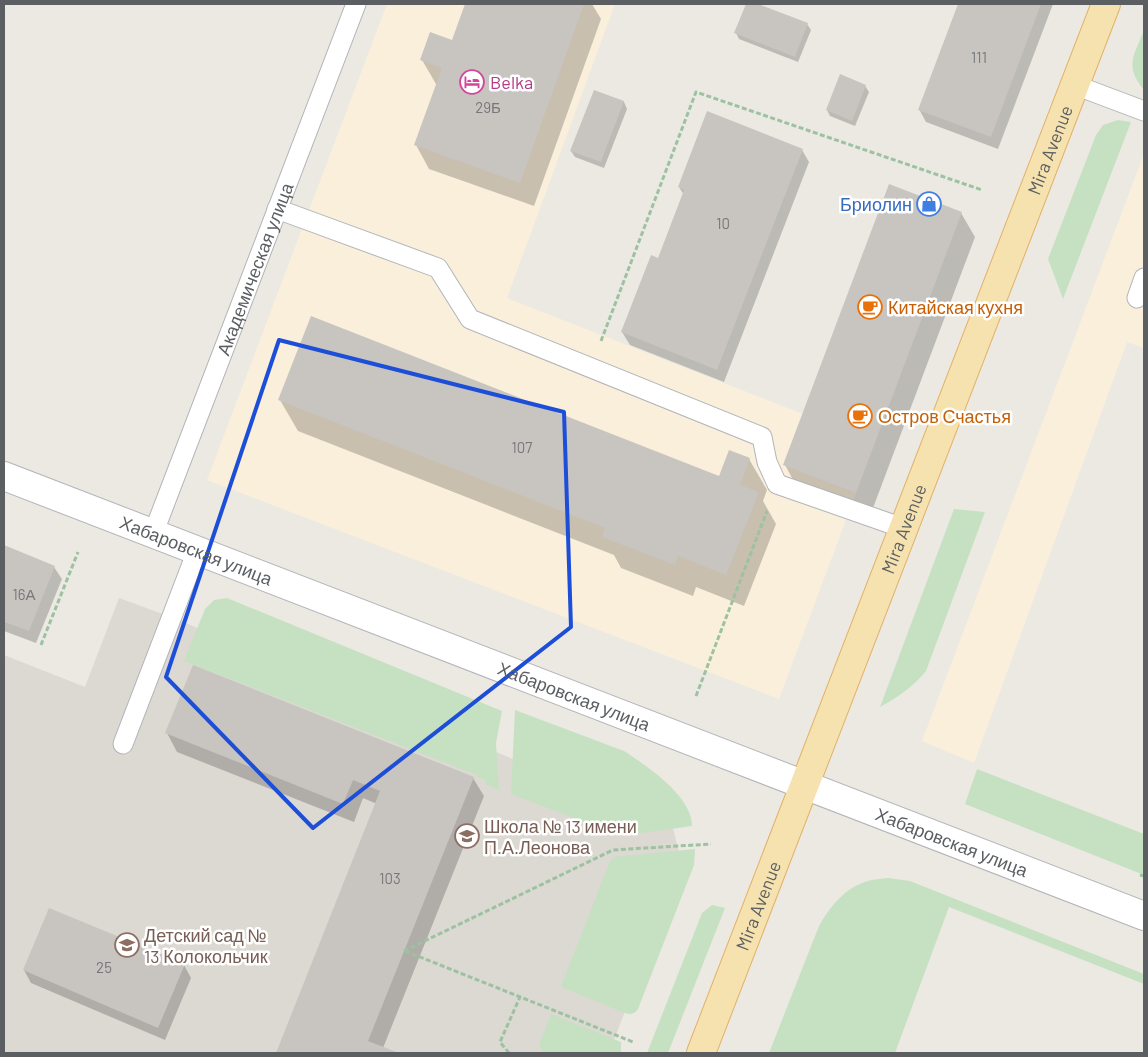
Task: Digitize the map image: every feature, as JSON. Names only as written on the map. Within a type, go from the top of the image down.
[{"type":"main road","name":"Mira Avenue","points":[[701,1053],[1106,4]]},
{"type":"street","name":"Хабаровская улица","points":[[4,476],[1144,916]]},
{"type":"lane","name":"Академическая улица","points":[[153,534],[356,4]]},
{"type":"lane","points":[[1075,85],[1144,111]]},
{"type":"lane","points":[[277,209],[438,268],[470,319],[762,437],[767,462],[777,484],[903,528]]},
{"type":"lane","points":[[1137,298],[1144,278]]},
{"type":"lane","points":[[123,744],[197,551]]},
{"type":"path","points":[[591,368],[696,92],[982,190]]},
{"type":"path","points":[[696,696],[777,484]]},
{"type":"path","points":[[41,645],[78,552]]},
{"type":"path","points":[[633,1042],[404,951],[613,850],[711,844]]},
{"type":"path","points":[[509,1053],[500,1042],[520,997]]},
{"type":"highlighted area","points":[[279,340],[564,412],[571,627],[313,828],[166,677]]},
{"type":"shaded area","points":[[387,4],[615,4],[507,298],[803,414],[784,465],[856,493],[779,699],[207,480]]},
{"type":"shaded area","points":[[1144,154],[1144,348],[1127,342],[974,763],[922,741]]},
{"type":"shaded area","name":"Школа № 13 имени П.А.Леонова","points":[[119,598],[171,617],[672,825],[682,863],[609,1053],[4,1053],[4,655],[85,687]]},
{"type":"green space","points":[[1144,30],[1144,90],[1134,74],[1133,61]]},
{"type":"green space","points":[[1118,120],[1131,122],[1063,299],[1048,259],[1096,135],[1103,125]]},
{"type":"green space","points":[[954,509],[985,512],[926,671],[905,691],[880,707]]},
{"type":"green space","points":[[227,598],[502,711],[496,743],[499,790],[485,784],[486,780],[477,777],[477,775],[184,661],[205,609],[214,600]]},
{"type":"green space","points":[[515,710],[624,751],[656,773],[677,793],[690,815],[692,826],[621,836],[511,794]]},
{"type":"green space","points":[[977,769],[1144,834],[1144,875],[965,804]]},
{"type":"green space","points":[[695,849],[694,865],[637,1011],[632,1014],[625,1013],[561,987],[610,861],[614,857]]},
{"type":"green space","points":[[888,878],[910,881],[1144,974],[1144,984],[949,907],[895,1053],[769,1053],[819,926],[828,912],[852,888],[870,880]]},
{"type":"green space","points":[[712,905],[725,908],[668,1053],[647,1053],[702,913]]},
{"type":"green space","points":[[551,1014],[621,1042],[621,1053],[544,1053],[539,1045]]},
{"type":"building","points":[[465,4],[584,4],[520,183],[414,145],[442,68],[420,60],[430,32],[452,40]]},
{"type":"building","points":[[746,4],[758,4],[808,23],[795,57],[734,33]]},
{"type":"building","points":[[958,4],[1041,4],[991,137],[918,110]]},
{"type":"building","points":[[840,74],[866,85],[852,121],[826,110]]},
{"type":"building","points":[[594,90],[624,101],[601,162],[570,151]]},
{"type":"building","points":[[707,111],[803,149],[717,370],[621,332],[651,255],[658,258],[684,190],[678,187]]},
{"type":"building","points":[[889,184],[962,212],[856,493],[783,465]]},
{"type":"building","points":[[311,316],[719,476],[729,450],[750,458],[740,485],[759,492],[726,575],[678,556],[675,565],[602,537],[605,528],[278,400]]},
{"type":"building","points":[[4,545],[55,566],[29,631],[4,622]]},
{"type":"building","points":[[193,665],[474,777],[368,1041],[399,1053],[276,1053],[380,791],[353,780],[343,804],[165,733]]},
{"type":"building","points":[[49,908],[185,964],[158,1028],[23,970]]},
{"type":"place","name":"Belka","points":[[472,82]]},
{"type":"place","name":"Бриолин","points":[[929,204]]},
{"type":"place","name":"Китайская кухня","points":[[870,307]]},
{"type":"place","name":"Остров Счастья","points":[[860,416]]},
{"type":"place","name":"Школа № 13 имени П.А.Леонова","points":[[467,836]]},
{"type":"place","name":"Детский сад № 13 Колокольчик","points":[[127,945]]}]
